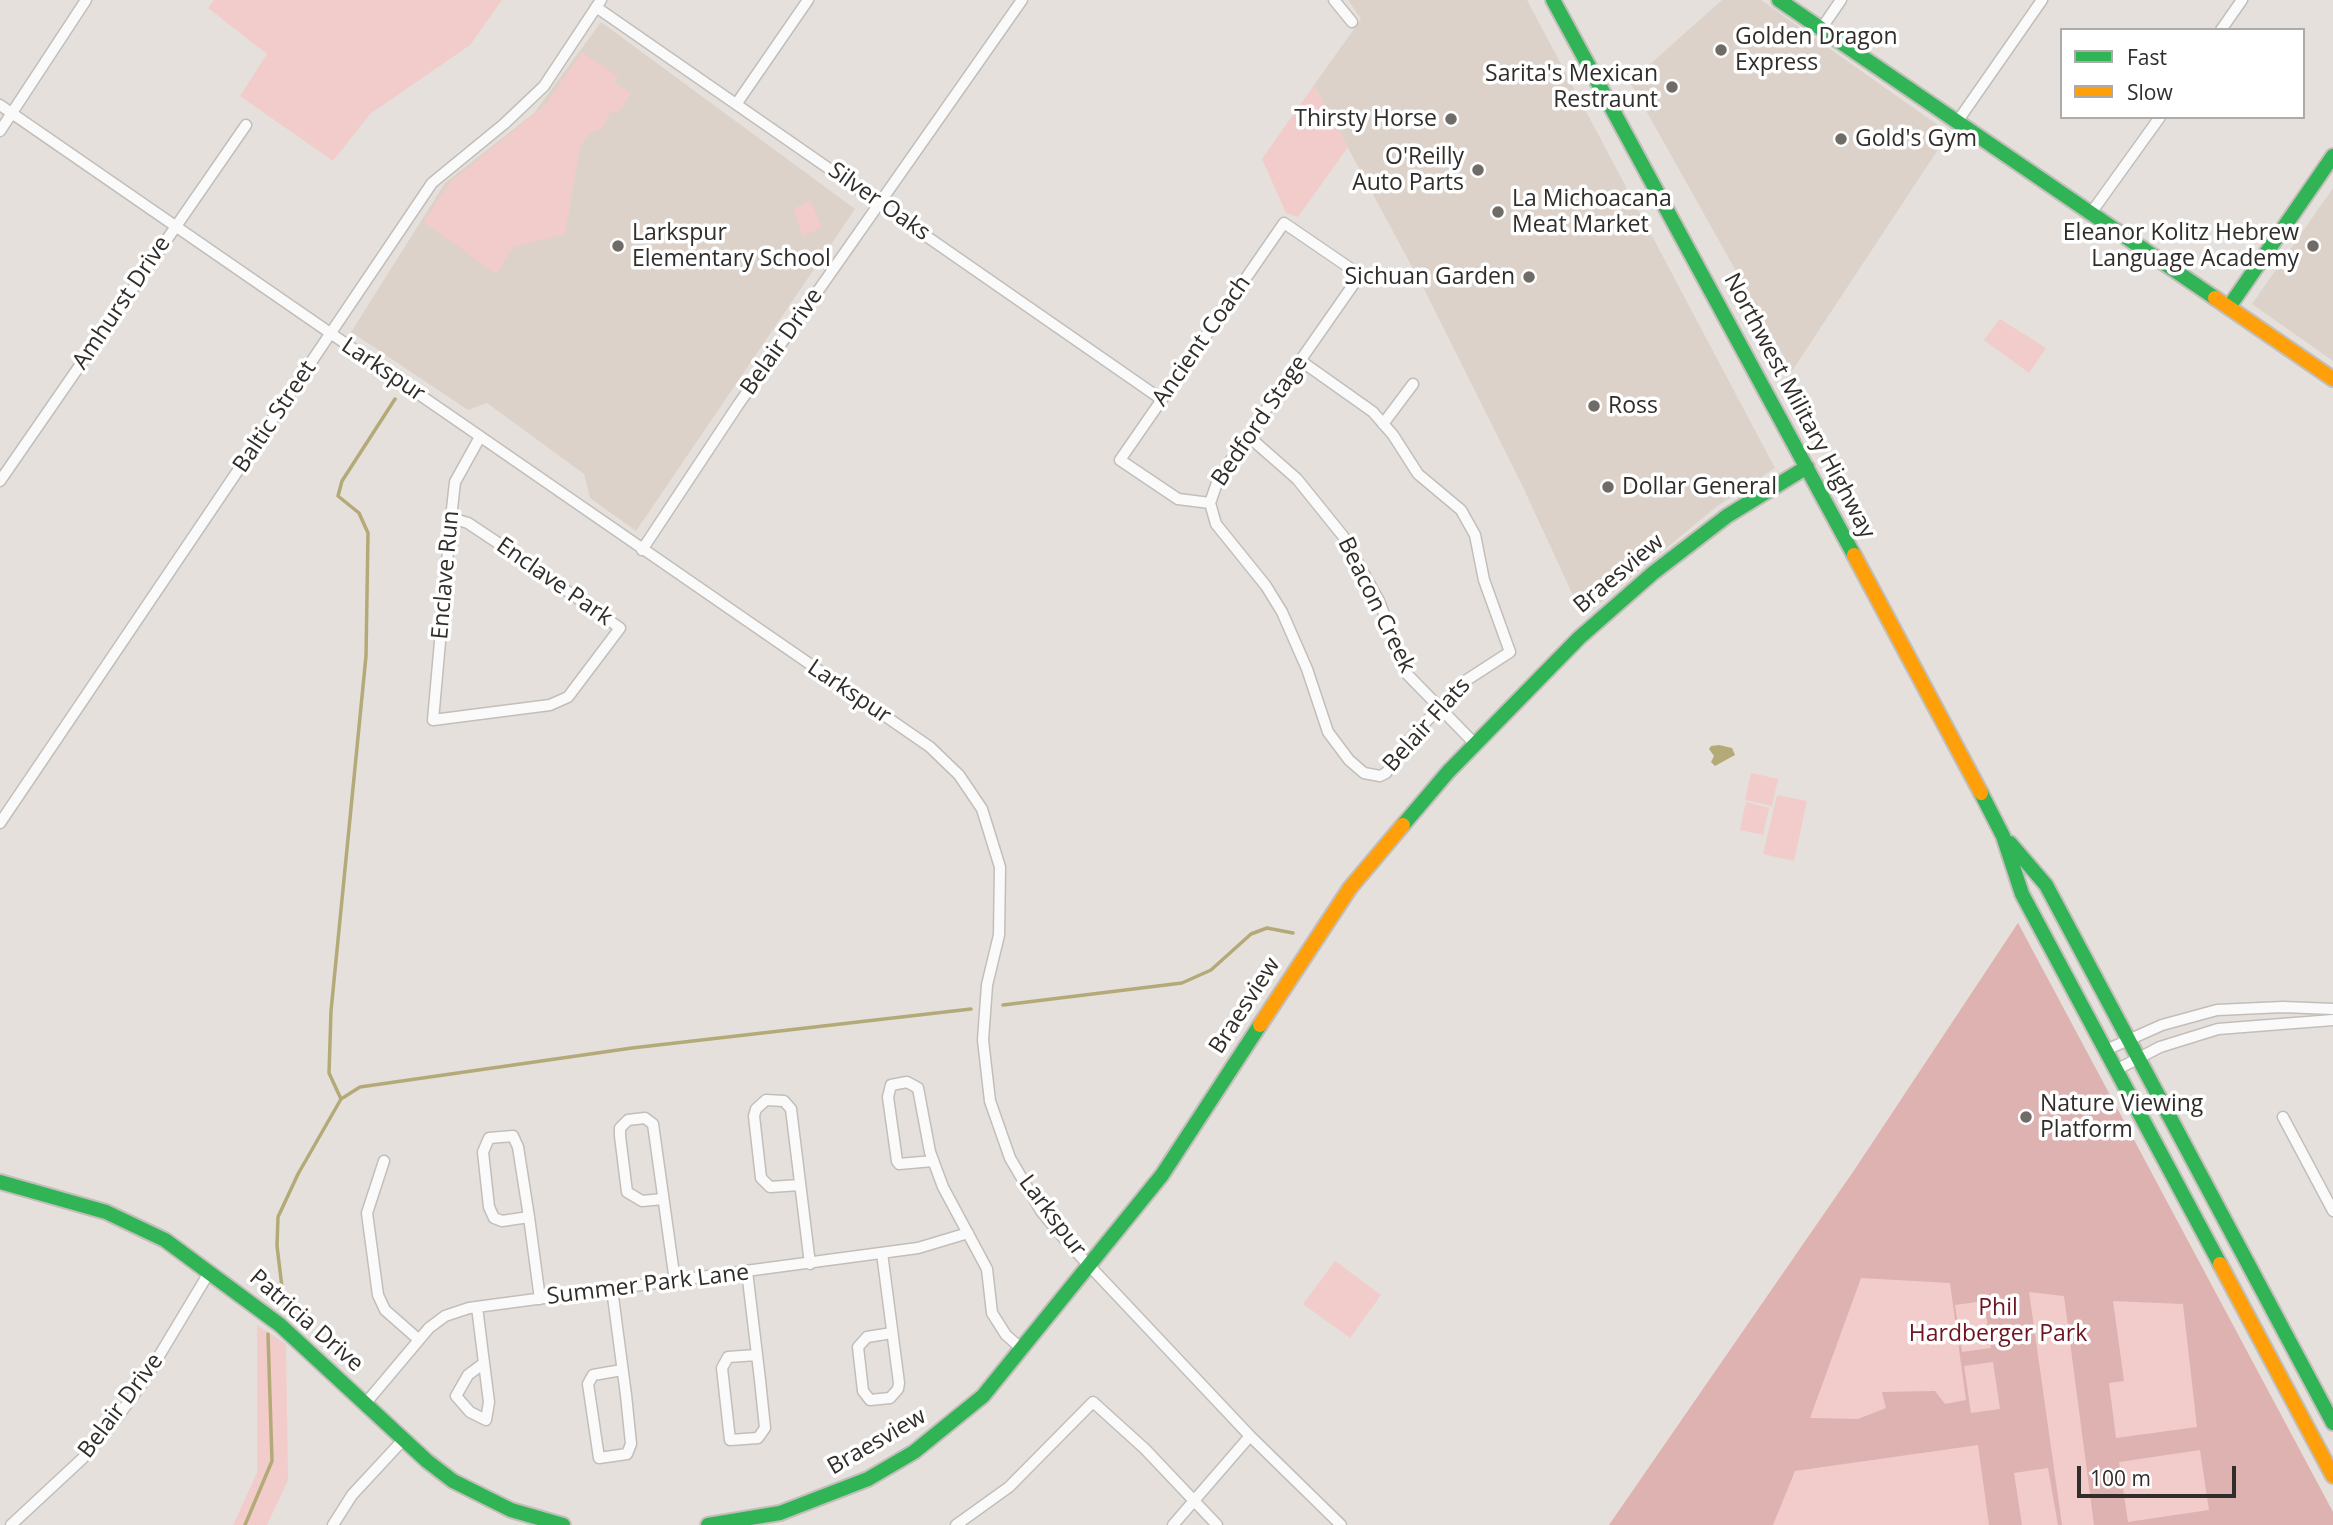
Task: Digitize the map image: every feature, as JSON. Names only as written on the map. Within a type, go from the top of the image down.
[{"type":"main road","name":"Northwest Military Highway","points":[[1553,0],[1807,467],[2003,836],[2022,894],[2333,1476]]},
{"type":"main road","points":[[1779,0],[2333,379]]},
{"type":"main road","points":[[2229,307],[2333,156]]},
{"type":"main road","name":"Braesview","points":[[708,1525],[779,1513],[868,1479],[909,1455],[983,1396],[1023,1350],[1162,1175],[1350,888],[1475,744],[1579,638],[1653,573],[1727,516],[1807,467]]},
{"type":"main road","name":"Northwest Military Highway","points":[[2003,836],[2046,885],[2333,1423]]},
{"type":"main road","name":"Patricia Drive","points":[[0,1182],[67,1199],[119,1217],[165,1240],[280,1325],[435,1468],[481,1497],[511,1510],[563,1525]]},
{"type":"street","points":[[0,131],[86,0]]},
{"type":"street","points":[[737,103],[808,0]]},
{"type":"street","name":"Belair Drive","points":[[642,550],[738,405],[882,204],[1022,0]]},
{"type":"street","points":[[1334,0],[1352,23]]},
{"type":"street","points":[[1821,29],[1841,0]]},
{"type":"street","points":[[1957,122],[2042,0]]},
{"type":"street","points":[[2222,28],[2242,0]]},
{"type":"street","name":"Silver Oaks","points":[[599,4],[1161,399]]},
{"type":"street","name":"Baltic Street","points":[[0,823],[432,183],[505,124],[538,92],[599,4]]},
{"type":"street","name":"Larkspur","points":[[0,104],[930,747],[960,775],[971,791],[996,847],[1002,887],[999,935],[984,1011],[984,1060],[990,1101],[1002,1140],[1024,1185],[1050,1221],[1090,1266],[1250,1436],[1341,1525]]},
{"type":"street","points":[[2091,213],[2159,119]]},
{"type":"street","name":"Amhurst Drive","points":[[0,481],[246,125]]},
{"type":"street","name":"Ancient Coach","points":[[1210,503],[1178,499],[1120,460],[1284,223],[1360,275]]},
{"type":"street","name":"Bedford Stage","points":[[1360,275],[1219,477],[1210,503],[1213,518],[1223,535],[1251,566],[1282,612],[1334,742],[1364,774],[1380,776]]},
{"type":"street","points":[[1301,361],[1357,399],[1383,424],[1413,384]]},
{"type":"street","name":"Belair Flats","points":[[1380,776],[1390,770],[1409,740],[1471,675],[1510,652],[1484,580],[1477,541],[1469,523],[1450,499],[1418,474],[1383,424]]},
{"type":"street","name":"Beacon Creek","points":[[1248,436],[1297,479],[1343,536],[1379,601],[1403,668],[1475,744]]},
{"type":"street","name":"Enclave Run","points":[[433,720],[455,482],[480,437]]},
{"type":"street","name":"Enclave Park","points":[[433,720],[559,702],[576,688],[620,628],[498,542],[468,523],[451,518]]},
{"type":"street","points":[[2239,1008],[2240,1026]]},
{"type":"street","points":[[2106,1051],[2128,1039],[2186,1017],[2239,1008],[2333,1009]]},
{"type":"street","points":[[2116,1070],[2188,1036],[2240,1026],[2333,1020]]},
{"type":"street","points":[[933,1161],[900,1164],[897,1161],[888,1097],[891,1085],[907,1082],[918,1088],[933,1161],[943,1187],[987,1269],[995,1321],[1023,1350]]},
{"type":"street","points":[[800,1185],[770,1187],[761,1178],[754,1116],[756,1109],[766,1100],[784,1101],[791,1109],[810,1264]]},
{"type":"street","points":[[2283,1117],[2333,1211]]},
{"type":"street","points":[[663,1199],[642,1201],[627,1192],[620,1128],[628,1120],[645,1118],[653,1124],[675,1281]]},
{"type":"street","points":[[529,1217],[502,1221],[494,1218],[489,1207],[483,1152],[489,1138],[508,1135],[516,1140],[529,1217],[540,1299]]},
{"type":"street","points":[[384,1161],[367,1213],[378,1295],[385,1310],[418,1339]]},
{"type":"street","name":"Summer Park Lane","points":[[365,1404],[375,1396],[418,1339],[445,1316],[477,1307],[882,1253],[938,1244],[968,1233]]},
{"type":"street","points":[[882,1253],[892,1333],[898,1388],[890,1398],[870,1400],[863,1391],[858,1347],[867,1336],[892,1333]]},
{"type":"street","name":"Belair Drive","points":[[11,1525],[83,1458],[118,1415],[144,1381],[210,1271]]},
{"type":"street","points":[[747,1271],[757,1355],[765,1428],[758,1438],[735,1442],[728,1437],[722,1368],[729,1357],[757,1355]]},
{"type":"street","points":[[612,1289],[622,1370],[630,1450],[622,1455],[599,1458],[588,1384],[593,1375],[622,1370]]},
{"type":"street","points":[[477,1307],[489,1402],[486,1420],[470,1412],[456,1396],[468,1376],[484,1363]]},
{"type":"street","points":[[956,1525],[1009,1487],[1093,1402],[1145,1449],[1217,1525]]},
{"type":"street","points":[[1173,1525],[1250,1436]]},
{"type":"street","points":[[333,1525],[352,1495],[403,1440]]},
{"type":"shaded area","points":[[1348,0],[1527,0],[1775,468],[1716,507],[1583,617],[1522,485],[1424,289],[1314,85],[1361,19]]},
{"type":"shaded area","points":[[1722,0],[1761,0],[1949,133],[1792,371],[1630,82]]},
{"type":"shaded area","name":"Larkspur Elementary School","points":[[601,22],[855,209],[636,531],[590,498],[584,474],[487,403],[468,410],[351,332],[445,183],[534,113]]},
{"type":"shaded area","name":"Eleanor Kolitz Hebrew Language Academy","points":[[2333,188],[2333,361],[2252,304]]},
{"type":"shaded area","points":[[1719,745],[1732,748],[1735,755],[1715,766],[1711,762],[1714,756],[1709,749]]},
{"type":"green space","points":[[214,0],[502,0],[470,45],[370,114],[333,161],[240,96],[267,54],[208,8]]},
{"type":"green space","points":[[582,52],[618,76],[615,83],[631,93],[618,114],[612,110],[601,129],[590,133],[580,146],[565,234],[513,247],[496,274],[424,222],[449,183],[545,105]]},
{"type":"green space","points":[[1314,85],[1348,147],[1298,217],[1286,213],[1262,159]]},
{"type":"green space","points":[[810,201],[822,227],[803,237],[793,209]]},
{"type":"green space","points":[[2000,319],[2046,348],[2029,373],[1984,340]]},
{"type":"green space","points":[[1751,773],[1778,779],[1772,806],[1745,800]]},
{"type":"green space","points":[[1777,795],[1807,801],[1794,861],[1763,854]]},
{"type":"green space","points":[[1746,802],[1769,808],[1763,835],[1740,830]]},
{"type":"green space","name":"Phil Hardberger Park","points":[[2018,923],[2333,1512],[2333,1525],[1609,1525],[1855,1169]]},
{"type":"green space","name":"Phil Hardberger Park","points":[[2018,923],[2333,1512],[2333,1525],[2094,1525],[2064,1296],[2029,1292],[2062,1525],[2058,1525],[2048,1468],[2014,1473],[2022,1525],[1989,1525],[1978,1445],[1795,1471],[1773,1525],[1609,1525],[1855,1169]],"holes":[[[1861,1278],[1950,1283],[1966,1400],[1945,1404],[1935,1391],[1882,1392],[1886,1408],[1858,1419],[1810,1418]],[[1984,1301],[1991,1348],[1962,1352],[1955,1305]],[[2113,1301],[2183,1304],[2197,1427],[2116,1438],[2109,1383],[2124,1381]],[[1993,1362],[2000,1409],[1971,1413],[1964,1366]],[[2200,1450],[2209,1510],[2128,1522],[2119,1462]]]},
{"type":"green space","points":[[1335,1261],[1381,1295],[1350,1338],[1303,1304]]},
{"type":"green space","points":[[257,1325],[286,1344],[288,1480],[267,1525],[233,1525],[257,1473]]},
{"type":"waterway","points":[[341,1099],[329,1073],[331,1011],[366,656],[368,533],[359,513],[338,496],[342,481],[395,399]]},
{"type":"waterway","points":[[1003,1005],[1182,983],[1211,970],[1251,934],[1267,928],[1293,933]]},
{"type":"waterway","points":[[285,1312],[277,1246],[278,1217],[298,1174],[341,1099],[360,1087],[632,1048],[971,1009]]},
{"type":"waterway","points":[[245,1525],[272,1461],[268,1334]]},
{"type":"traffic: fast","points":[[1553,0],[1854,555]]},
{"type":"traffic: fast","points":[[1779,0],[2215,298]]},
{"type":"traffic: fast","points":[[2229,307],[2333,156]]},
{"type":"traffic: fast","points":[[1403,825],[1448,772],[1579,638],[1653,573],[1727,516],[1807,467]]},
{"type":"traffic: fast","points":[[1981,793],[2003,836],[2022,894],[2220,1264]]},
{"type":"traffic: fast","points":[[2010,843],[2046,885],[2333,1423]]},
{"type":"traffic: fast","points":[[708,1525],[780,1513],[868,1479],[914,1452],[983,1396],[1162,1175],[1260,1025]]},
{"type":"traffic: fast","points":[[0,1182],[106,1212],[165,1240],[280,1325],[427,1461],[453,1481],[511,1510],[563,1525]]},
{"type":"traffic: slow","points":[[2215,298],[2333,379]]},
{"type":"traffic: slow","points":[[1854,555],[1981,793]]},
{"type":"traffic: slow","points":[[1260,1025],[1350,888],[1403,825]]},
{"type":"traffic: slow","points":[[2220,1264],[2333,1476]]},
{"type":"place","name":"Golden Dragon Express","points":[[1721,50]]},
{"type":"place","name":"Sarita's Mexican Restraunt","points":[[1672,87]]},
{"type":"place","name":"Thirsty Horse","points":[[1451,119]]},
{"type":"place","name":"Gold's Gym","points":[[1841,139]]},
{"type":"place","name":"O'Reilly Auto Parts","points":[[1478,170]]},
{"type":"place","name":"La Michoacana Meat Market","points":[[1498,212]]},
{"type":"place","name":"Larkspur Elementary School","points":[[618,246]]},
{"type":"place","name":"Eleanor Kolitz Hebrew Language Academy","points":[[2313,246]]},
{"type":"place","name":"Sichuan Garden","points":[[1529,277]]},
{"type":"place","name":"Ross","points":[[1594,406]]},
{"type":"place","name":"Dollar General","points":[[1608,487]]},
{"type":"place","name":"Nature Viewing Platform","points":[[2026,1117]]}]
